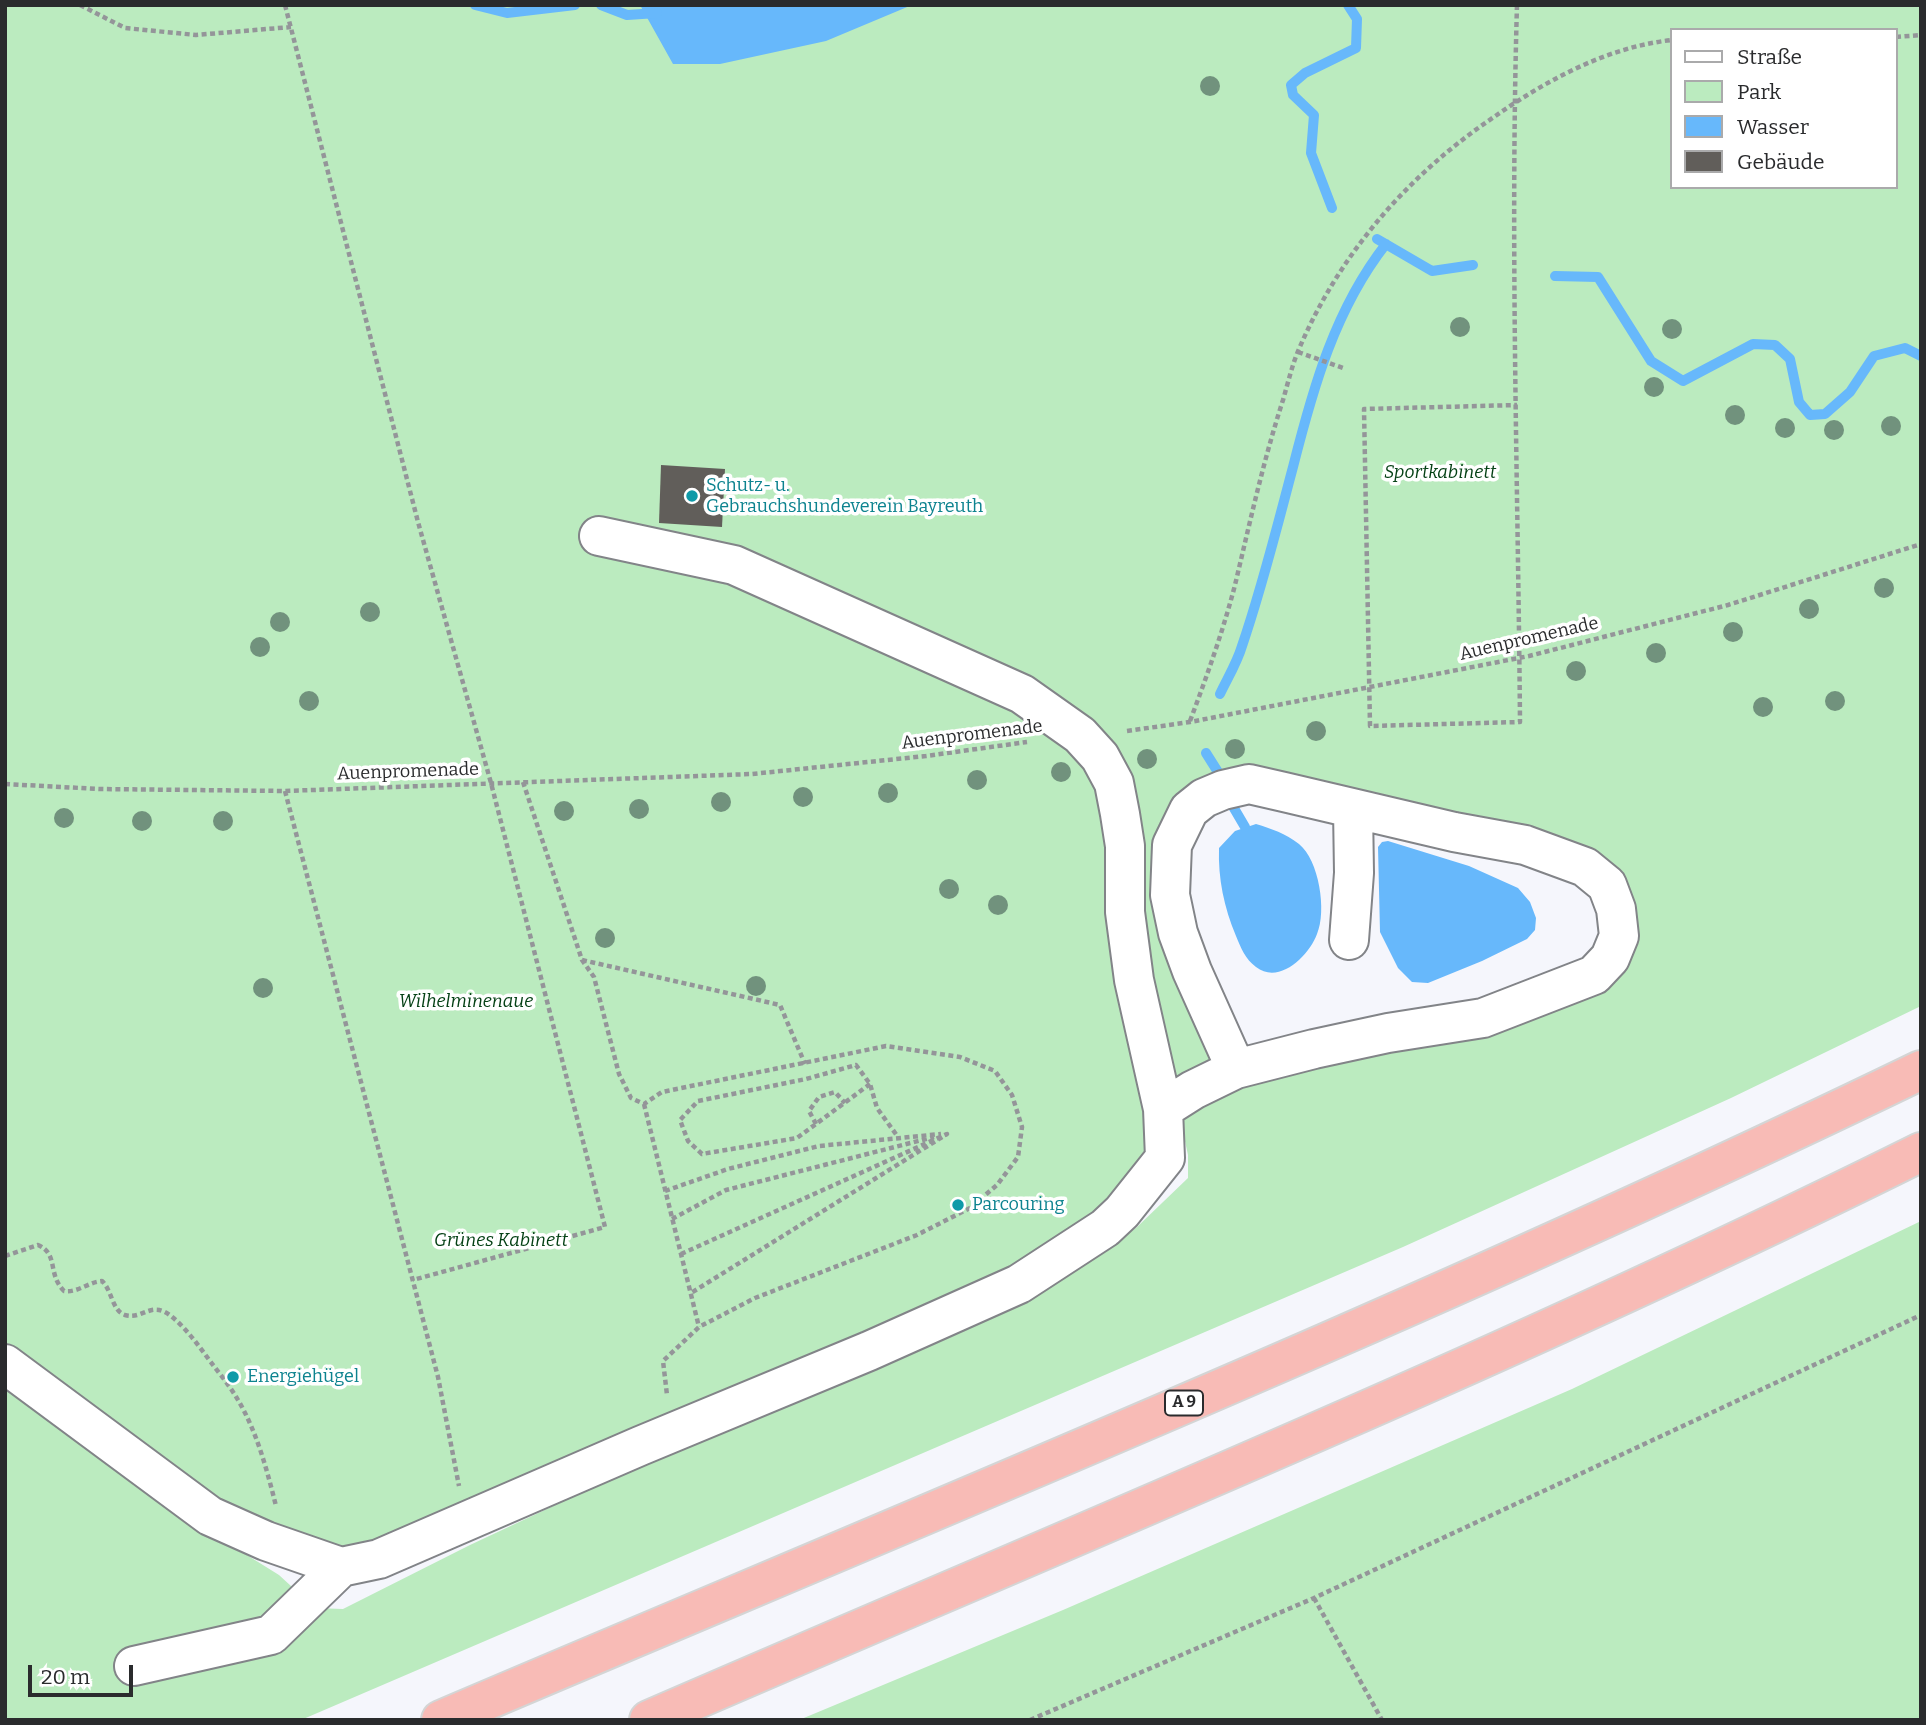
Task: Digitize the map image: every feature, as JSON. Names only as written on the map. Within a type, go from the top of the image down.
[{"type":"highway","name":"A 9","points":[[441,1720],[1397,1310],[1750,1153],[1921,1070]]},
{"type":"highway","points":[[649,1720],[1493,1356],[1921,1152]]},
{"type":"lane","points":[[5,1364],[210,1516],[341,1567],[379,1559],[463,1521],[869,1351],[1019,1284],[1105,1228],[1122,1212],[1165,1158],[1163,1109],[1134,980],[1125,912],[1125,845],[1114,783],[1100,757],[1080,735],[1022,694],[734,565],[599,536]]},
{"type":"lane","points":[[1163,1109],[1193,1090],[1236,1069],[1388,1033],[1483,1018],[1594,975],[1610,958],[1619,936],[1616,909],[1607,885],[1585,867],[1525,845],[1353,809],[1250,784],[1204,797],[1189,810],[1178,830],[1172,845],[1170,880],[1178,933],[1236,1069]]},
{"type":"lane","points":[[1349,940],[1354,873],[1353,809]]},
{"type":"lane","points":[[134,1666],[271,1635],[341,1567]]},
{"type":"path","points":[[79,5],[125,28],[137,30],[196,35],[291,27]]},
{"type":"path","points":[[285,5],[421,535],[491,783],[606,1227],[412,1280]]},
{"type":"path","points":[[1517,5],[1514,103],[1520,658],[1520,722],[1370,726],[1364,410],[1517,405]]},
{"type":"path","points":[[1898,37],[1921,35]]},
{"type":"path","points":[[1190,722],[1211,666],[1234,587],[1262,467],[1298,352],[1334,282],[1372,228],[1452,145],[1514,103],[1585,64],[1623,51],[1671,40]]},
{"type":"path","points":[[1298,352],[1343,369]]},
{"type":"path","name":"Auenpromenade","points":[[5,784],[99,789],[285,791],[752,774],[1140,730],[1520,658],[1728,605],[1921,544]]},
{"type":"path","points":[[523,782],[582,960],[594,977],[619,1074],[631,1098],[644,1104]]},
{"type":"path","points":[[285,791],[438,1377],[463,1521]]},
{"type":"path","points":[[582,960],[780,1005],[805,1064]]},
{"type":"path","points":[[644,1104],[662,1092],[886,1046],[960,1057],[995,1070],[1012,1095],[1022,1127],[1017,1157],[997,1185],[970,1208],[917,1235],[755,1298],[699,1327],[663,1361],[672,1433]]},
{"type":"path","points":[[870,1084],[797,1138],[726,1152],[702,1154],[688,1142],[680,1121],[698,1101],[806,1079],[856,1065],[870,1084],[877,1108],[899,1138]]},
{"type":"path","points":[[816,1124],[809,1111],[819,1097],[835,1092],[845,1103]]},
{"type":"path","points":[[644,1104],[699,1327]]},
{"type":"path","points":[[666,1191],[728,1169],[819,1146],[947,1134]]},
{"type":"path","points":[[691,1293],[947,1134]]},
{"type":"path","points":[[672,1219],[726,1190],[947,1134]]},
{"type":"path","points":[[681,1254],[947,1134]]},
{"type":"path","points":[[5,1256],[38,1245],[47,1251],[52,1259],[55,1279],[64,1291],[71,1292],[92,1282],[102,1281],[107,1285],[118,1311],[125,1315],[160,1309],[171,1316],[197,1344],[238,1400],[266,1464],[287,1548]]},
{"type":"path","points":[[1030,1720],[1314,1598],[1921,1315]]},
{"type":"path","points":[[1314,1598],[1382,1720]]},
{"type":"green space","name":"Wilhelminenaue","points":[[5,5],[1921,5],[1921,1006],[1731,1098],[1403,1247],[301,1720],[5,1720],[5,1382],[205,1529],[279,1575],[315,1608],[343,1609],[470,1545],[1115,1243],[1137,1227],[1188,1178],[1188,1155],[1181,1123],[1199,1105],[1221,1093],[1577,998],[1632,902],[1248,770],[1170,823],[1216,1066],[1114,1204],[1012,1275],[373,1545],[343,1552],[217,1503],[5,1348]]},
{"type":"green space","points":[[1921,1221],[1921,1720],[799,1720],[1063,1610],[1572,1389]]},
{"type":"water","points":[[640,5],[912,5],[826,41],[720,64],[673,64]]},
{"type":"water","points":[[1256,824],[1289,837],[1306,852],[1316,873],[1321,900],[1320,924],[1313,942],[1292,966],[1274,973],[1256,967],[1244,953],[1228,914],[1221,882],[1219,848],[1235,831]]},
{"type":"water","points":[[1388,841],[1469,866],[1518,888],[1530,902],[1536,918],[1535,930],[1527,939],[1482,961],[1428,983],[1412,982],[1398,968],[1380,932],[1378,847],[1382,842]]},
{"type":"building","name":"Schutz- u. Gebrauchshundeverein Bayreuth","points":[[661,465],[725,469],[722,527],[659,523]]},
{"type":"waterway","points":[[475,5],[507,13],[575,5]]},
{"type":"waterway","points":[[601,5],[627,15],[657,13]]},
{"type":"waterway","points":[[1332,208],[1311,153],[1314,115],[1293,95],[1291,85],[1305,73],[1356,48],[1357,19],[1348,5]]},
{"type":"waterway","points":[[1377,239],[1432,271],[1473,265]]},
{"type":"waterway","points":[[1220,694],[1237,659],[1249,624],[1309,408],[1328,350],[1353,295],[1386,244]]},
{"type":"waterway","points":[[1555,276],[1598,277],[1651,361],[1683,381],[1753,344],[1775,345],[1790,359],[1799,402],[1810,415],[1825,414],[1850,392],[1874,356],[1905,348],[1921,356]]},
{"type":"waterway","points":[[1206,753],[1223,780]]},
{"type":"waterway","points":[[1228,798],[1245,827]]},
{"type":"place","name":"Schutz- u. Gebrauchshundeverein Bayreuth","points":[[692,496]]},
{"type":"place","name":"Parcouring","points":[[958,1205]]},
{"type":"place","name":"Energiehügel","points":[[233,1377]]},
{"type":"park label","name":"Sportkabinett","points":[[1440,473]]},
{"type":"park label","name":"Grünes Kabinett","points":[[501,1241]]}]
